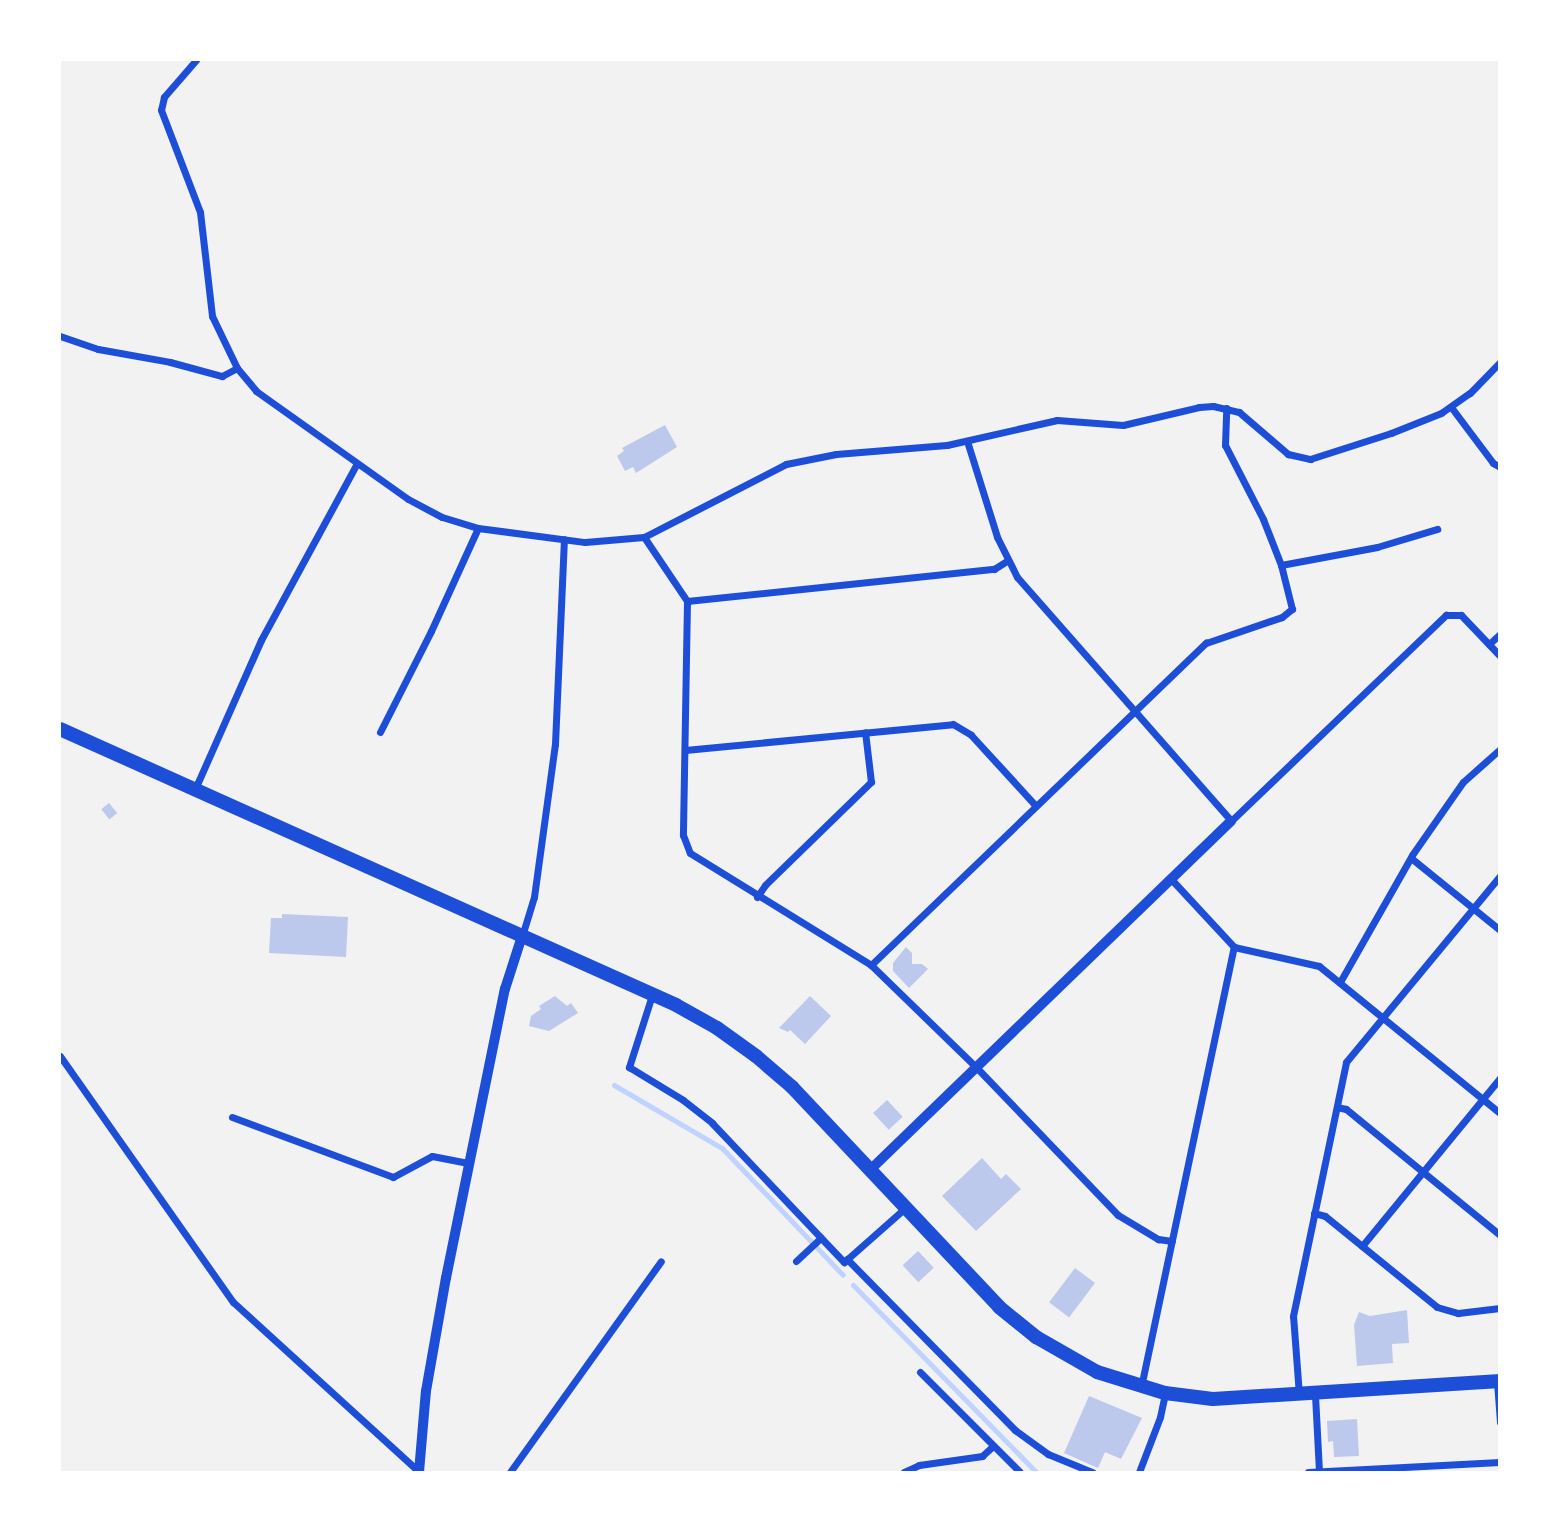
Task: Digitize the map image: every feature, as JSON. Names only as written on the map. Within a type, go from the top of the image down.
[{"type":"main road","points":[[60,729],[707,1022],[756,1056],[792,1087],[999,1307],[1035,1337],[1097,1372],[1141,1388],[1213,1399],[1299,1396],[1498,1382]]},
{"type":"street","points":[[196,60],[164,97],[161,110],[200,212],[212,316],[237,368],[256,391],[425,509],[478,528],[584,542],[644,537],[786,464],[836,454],[967,441],[1057,420],[1080,419],[1123,425],[1199,407],[1226,408],[1250,419],[1288,454],[1310,458],[1391,433],[1451,407],[1470,393],[1500,362]]},
{"type":"street","points":[[60,336],[98,348],[222,376],[237,368]]},
{"type":"street","points":[[1451,407],[1493,463],[1500,467]]},
{"type":"street","points":[[871,965],[1206,643],[1288,614],[1293,602],[1281,565],[1263,519],[1224,445],[1226,408]]},
{"type":"street","points":[[967,441],[1007,561],[1017,577],[1231,821]]},
{"type":"street","points":[[195,789],[261,640],[357,463]]},
{"type":"street","points":[[380,732],[431,631],[478,528]]},
{"type":"street","points":[[1281,565],[1377,547],[1437,528]]},
{"type":"street","points":[[644,537],[687,601],[685,845],[697,860],[871,965],[976,1067],[1118,1215],[1158,1239],[1172,1241]]},
{"type":"street","points":[[419,1472],[430,1365],[469,1163],[505,989],[534,897],[555,744],[564,539]]},
{"type":"street","points":[[687,601],[994,569],[1007,561]]},
{"type":"street","points":[[870,1170],[1446,615],[1461,615],[1500,656]]},
{"type":"street","points":[[1489,644],[1500,634]]},
{"type":"street","points":[[685,750],[942,724],[963,727],[1036,806]]},
{"type":"street","points":[[757,897],[765,884],[871,782],[865,732]]},
{"type":"street","points":[[1340,982],[1411,858],[1463,782],[1500,749]]},
{"type":"street","points":[[1411,858],[1500,930]]},
{"type":"street","points":[[1299,1396],[1293,1316],[1346,1062],[1500,876]]},
{"type":"street","points":[[1171,878],[1234,947],[1319,966],[1500,1113]]},
{"type":"street","points":[[1141,1388],[1234,947]]},
{"type":"street","points":[[652,995],[629,1067],[683,1100],[712,1123],[819,1240],[844,1262],[905,1208]]},
{"type":"street","points":[[60,1056],[233,1301],[419,1472]]},
{"type":"street","points":[[1362,1246],[1500,1078]]},
{"type":"street","points":[[1336,1107],[1346,1109],[1500,1235]]},
{"type":"street","points":[[232,1117],[393,1177],[432,1156],[469,1163]]},
{"type":"street","points":[[1314,1213],[1325,1216],[1447,1312],[1500,1308]]},
{"type":"street","points":[[796,1261],[819,1240]]},
{"type":"street","points":[[847,1259],[1015,1430],[1048,1454],[1092,1472]]},
{"type":"street","points":[[510,1472],[661,1261]]},
{"type":"street","points":[[920,1371],[1020,1472]]},
{"type":"street","points":[[1498,1382],[1500,1422]]},
{"type":"street","points":[[1139,1472],[1166,1393]]},
{"type":"street","points":[[1315,1395],[1319,1472]]},
{"type":"street","points":[[904,1472],[919,1465],[982,1456],[993,1446]]},
{"type":"street","points":[[1308,1472],[1500,1462]]},
{"type":"building","points":[[665,425],[677,447],[636,473],[633,467],[625,471],[617,456],[624,451],[622,448]]},
{"type":"building","points":[[109,803],[117,813],[109,819],[101,809]]},
{"type":"building","points":[[282,914],[348,917],[346,957],[269,953],[271,918],[282,918]]},
{"type":"building","points":[[906,947],[912,953],[912,964],[922,964],[928,969],[909,988],[893,971],[893,963]]},
{"type":"building","points":[[555,996],[567,1006],[571,1003],[578,1013],[549,1031],[529,1026],[531,1016],[541,1009],[539,1006]]},
{"type":"building","points":[[810,996],[831,1016],[805,1044],[790,1030],[788,1032],[779,1028]]},
{"type":"building","points":[[887,1100],[903,1117],[889,1130],[873,1113]]},
{"type":"building","points":[[982,1158],[1001,1179],[1006,1174],[1021,1189],[976,1231],[942,1196]]},
{"type":"building","points":[[918,1251],[934,1268],[918,1282],[903,1265]]},
{"type":"building","points":[[1075,1268],[1095,1283],[1069,1317],[1049,1302]]},
{"type":"building","points":[[1407,1310],[1409,1343],[1392,1344],[1393,1363],[1357,1366],[1354,1325],[1359,1312],[1370,1316]]},
{"type":"building","points":[[1089,1396],[1142,1418],[1121,1459],[1105,1452],[1098,1468],[1064,1453]]},
{"type":"building","points":[[1357,1419],[1359,1456],[1334,1457],[1333,1441],[1328,1442],[1327,1421]]},
{"type":"waterway","points":[[614,1085],[722,1148],[843,1275]]},
{"type":"waterway","points":[[853,1285],[1036,1472]]}]
